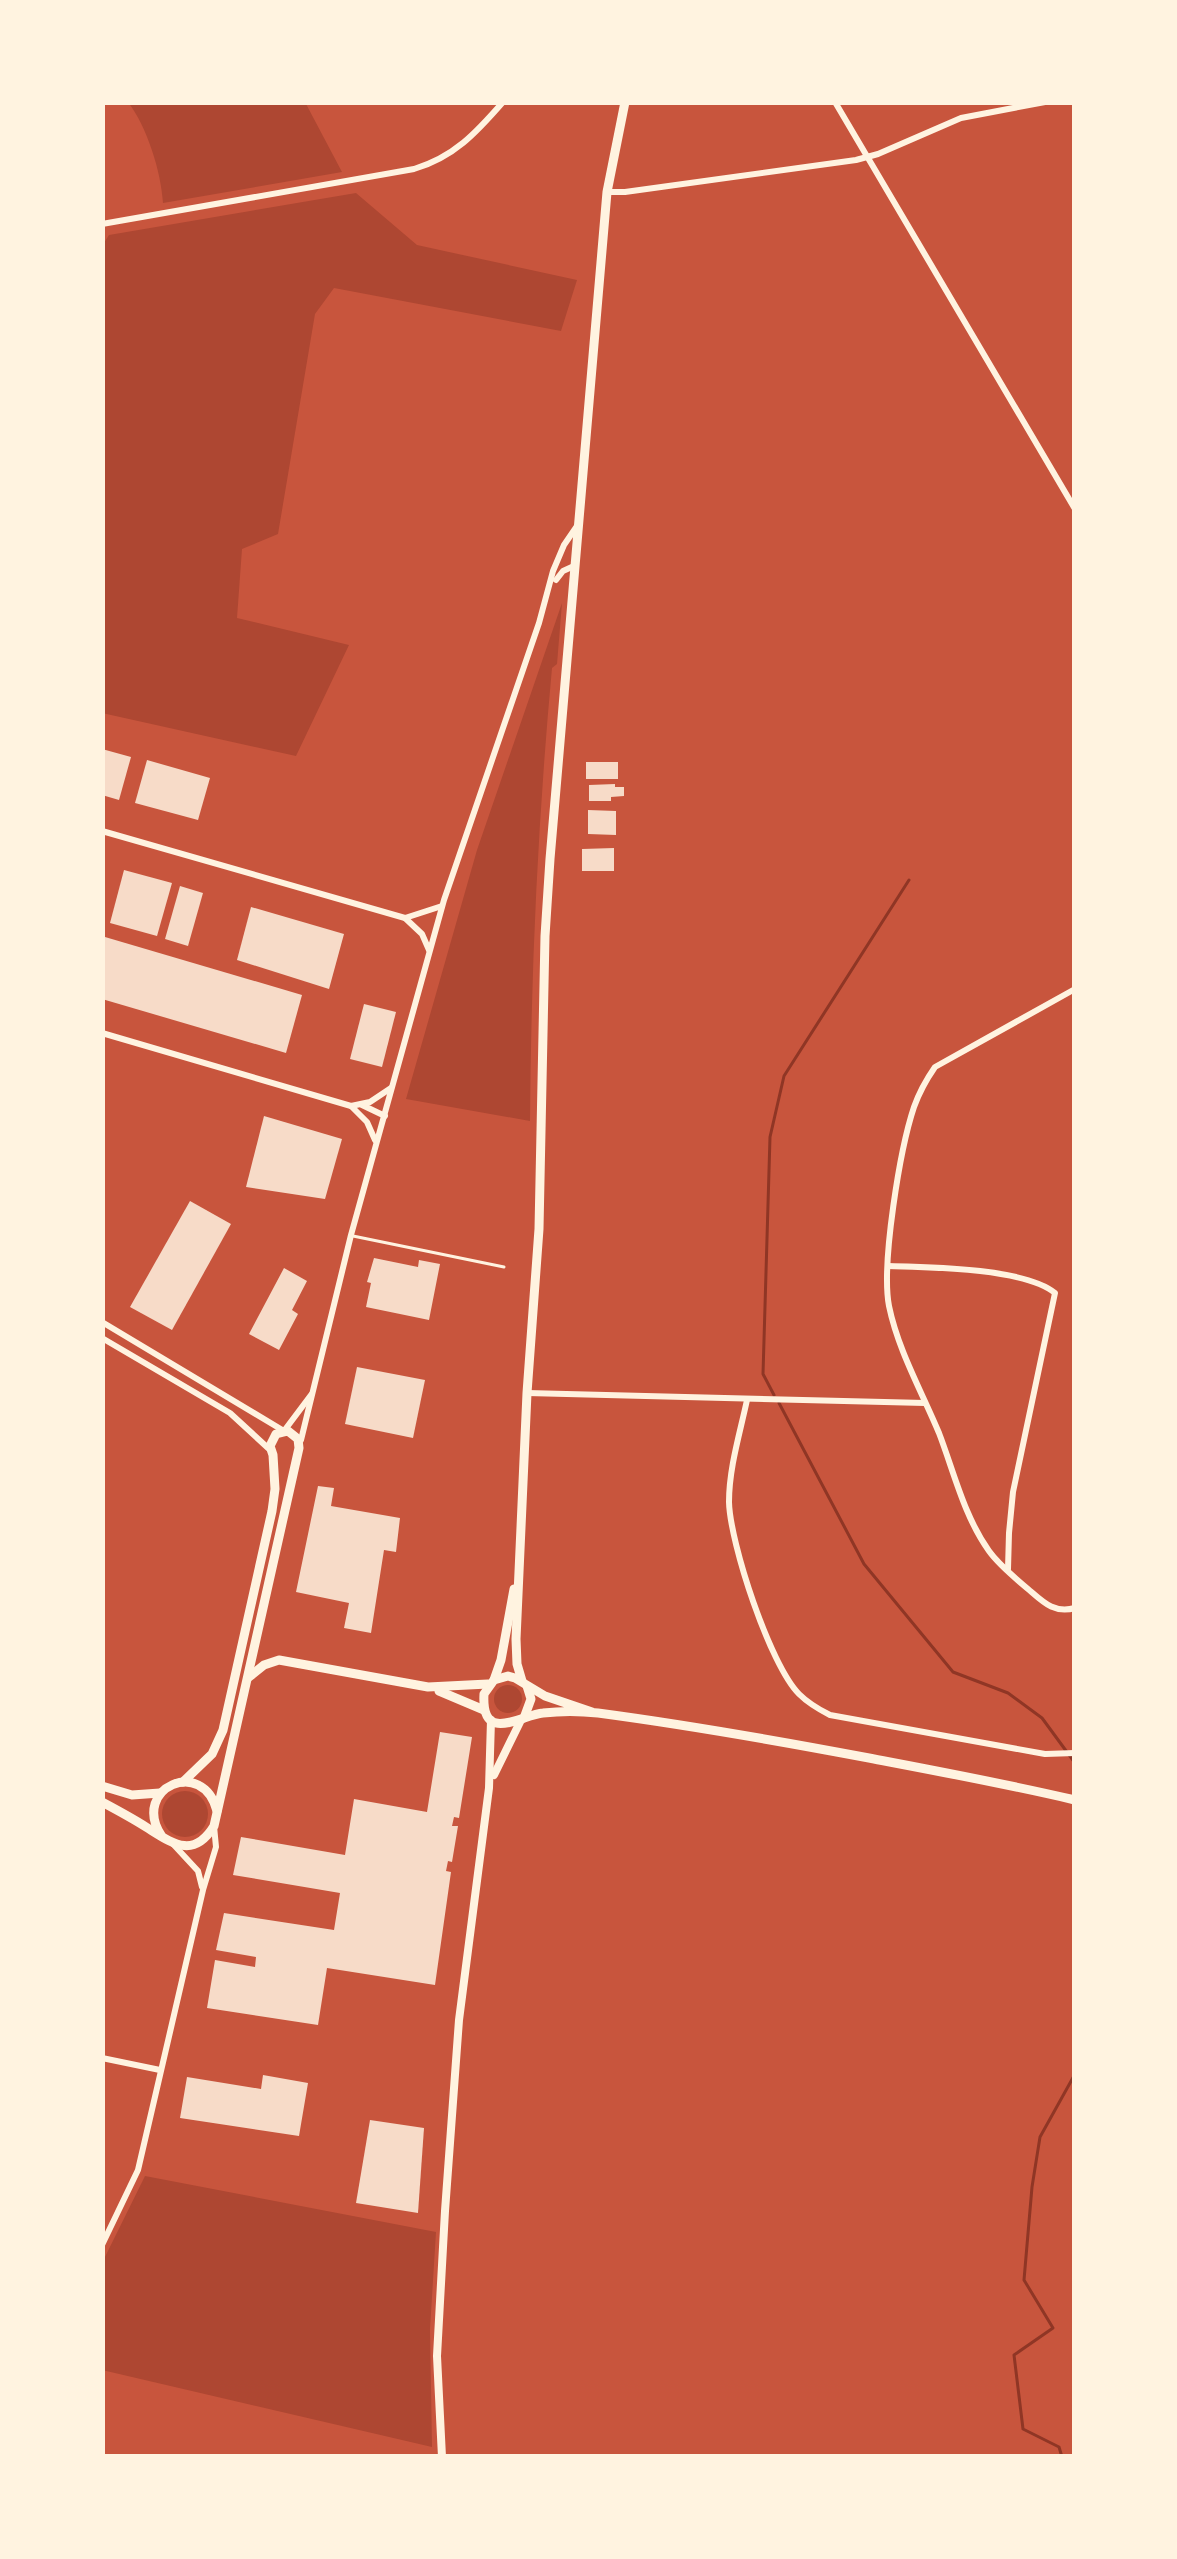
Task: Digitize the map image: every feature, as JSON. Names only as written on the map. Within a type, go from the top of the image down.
[{"type":"main road","points":[[522,1719],[532,1699],[516,1650],[526,1393],[539,1228],[545,936],[607,192],[625,102]]},
{"type":"main road","points":[[102,1802],[169,1841],[181,1846],[204,1840],[216,1822],[299,1448],[296,1436],[284,1431],[272,1438],[270,1446],[272,1511],[223,1730],[212,1754],[183,1782],[160,1793],[152,1812],[158,1832],[169,1841]]},
{"type":"main road","points":[[273,1455],[286,1460],[299,1448]]},
{"type":"main road","points":[[488,1715],[484,1694],[501,1660],[518,1572]]},
{"type":"main road","points":[[259,1630],[262,1643],[279,1660]]},
{"type":"main road","points":[[249,1677],[279,1660],[428,1687],[465,1687],[508,1676],[592,1712]]},
{"type":"main road","points":[[428,1687],[502,1724],[542,1713],[592,1712],[829,1751],[1069,1799]]},
{"type":"main road","points":[[183,1782],[208,1792],[217,1808],[216,1822]]},
{"type":"main road","points":[[102,1786],[132,1795],[160,1793]]},
{"type":"street","points":[[102,224],[428,165],[462,146],[502,102]]},
{"type":"street","points":[[835,102],[1075,509]]},
{"type":"street","points":[[607,192],[868,157],[961,118],[1045,102]]},
{"type":"street","points":[[299,1448],[351,1235],[443,905],[553,584],[556,562],[577,526]]},
{"type":"street","points":[[556,562],[575,553]]},
{"type":"street","points":[[553,584],[574,566]]},
{"type":"street","points":[[553,584],[572,579]]},
{"type":"street","points":[[102,831],[437,927]]},
{"type":"street","points":[[410,920],[443,905]]},
{"type":"street","points":[[410,920],[430,953]]},
{"type":"street","points":[[1075,989],[935,1067],[926,1080],[908,1126],[888,1265],[888,1303],[899,1340],[956,1484],[988,1550],[1050,1607],[1075,1609]]},
{"type":"street","points":[[102,1033],[385,1116]]},
{"type":"street","points":[[361,1109],[393,1087]]},
{"type":"street","points":[[361,1109],[376,1145]]},
{"type":"street","points":[[888,1265],[975,1269],[1040,1284],[1055,1293],[1013,1492],[1008,1572]]},
{"type":"street","points":[[102,1322],[284,1431],[313,1392]]},
{"type":"street","points":[[102,1338],[230,1413],[273,1455]]},
{"type":"street","points":[[526,1393],[926,1403]]},
{"type":"street","points":[[747,1400],[730,1485],[732,1528],[769,1647],[796,1692],[830,1715],[1045,1754],[1074,1754]]},
{"type":"street","points":[[442,2457],[437,2356],[445,2211],[459,2020],[489,1787],[488,1715]]},
{"type":"street","points":[[489,1787],[522,1719]]},
{"type":"street","points":[[102,2245],[138,2170],[216,1847],[216,1822]]},
{"type":"street","points":[[169,1841],[198,1871],[203,1890]]},
{"type":"street","points":[[102,2058],[160,2070]]},
{"type":"lane","points":[[351,1235],[504,1267]]},
{"type":"shaded area","points":[[128,102],[305,102],[342,172],[163,203],[152,150]]},
{"type":"shaded area","points":[[356,193],[417,245],[577,280],[561,331],[334,288],[315,314],[278,534],[242,549],[237,618],[349,645],[296,756],[102,713],[102,246],[109,235]]},
{"type":"shaded area","points":[[562,603],[557,664],[552,668],[539,838],[530,1121],[406,1099],[477,850]]},
{"type":"shaded area","points":[[508,1685],[518,1689],[522,1699],[518,1709],[508,1713],[498,1709],[494,1699],[498,1689]]},
{"type":"shaded area","points":[[185,1791],[201,1798],[208,1814],[201,1830],[185,1837],[169,1830],[162,1814],[169,1798]]},
{"type":"shaded area","points":[[145,2176],[436,2232],[430,2329],[432,2447],[102,2370],[102,2263]]},
{"type":"building","points":[[102,749],[131,757],[119,800],[102,795]]},
{"type":"building","points":[[147,760],[210,778],[198,820],[135,803]]},
{"type":"building","points":[[586,762],[618,762],[618,779],[586,779]]},
{"type":"building","points":[[589,785],[624,787],[624,796],[589,801]]},
{"type":"building","points":[[588,810],[616,811],[616,835],[588,834]]},
{"type":"building","points":[[614,848],[614,871],[582,871],[582,849]]},
{"type":"building","points":[[124,870],[172,883],[157,936],[110,923]]},
{"type":"building","points":[[180,886],[203,893],[188,946],[165,939]]},
{"type":"building","points":[[251,907],[344,934],[329,989],[237,960]]},
{"type":"building","points":[[105,937],[302,995],[286,1053],[102,999]]},
{"type":"building","points":[[364,1004],[396,1012],[382,1067],[350,1059]]},
{"type":"building","points":[[264,1116],[342,1139],[325,1199],[246,1187]]},
{"type":"building","points":[[190,1201],[231,1224],[172,1330],[130,1307]]},
{"type":"building","points":[[374,1258],[418,1267],[419,1260],[440,1264],[429,1320],[366,1307]]},
{"type":"building","points":[[284,1268],[307,1281],[292,1310],[298,1314],[279,1350],[249,1334]]},
{"type":"building","points":[[357,1367],[425,1380],[413,1438],[345,1424]]},
{"type":"building","points":[[318,1486],[334,1488],[331,1506],[400,1518],[396,1552],[384,1550],[371,1633],[344,1628],[349,1603],[296,1592]]},
{"type":"building","points":[[440,1732],[472,1737],[459,1818],[454,1817],[452,1826],[458,1826],[446,1871],[451,1872],[435,1985],[327,1968],[318,2025],[207,2008],[215,1960],[255,1967],[256,1957],[216,1950],[224,1913],[334,1930],[340,1893],[233,1875],[241,1837],[345,1855],[354,1799],[427,1812]]},
{"type":"building","points":[[263,2075],[308,2083],[299,2136],[180,2118],[187,2077],[261,2089]]},
{"type":"building","points":[[370,2120],[424,2128],[418,2213],[356,2203]]},
{"type":"waterway","points":[[774,1395],[763,1374],[770,1137],[784,1076],[909,880]]},
{"type":"waterway","points":[[779,1403],[864,1564],[953,1672],[1008,1693],[1042,1718],[1075,1763]]},
{"type":"waterway","points":[[1062,2457],[1059,2447],[1023,2429],[1014,2355],[1053,2328],[1024,2280],[1032,2187],[1040,2137],[1075,2074]]}]
